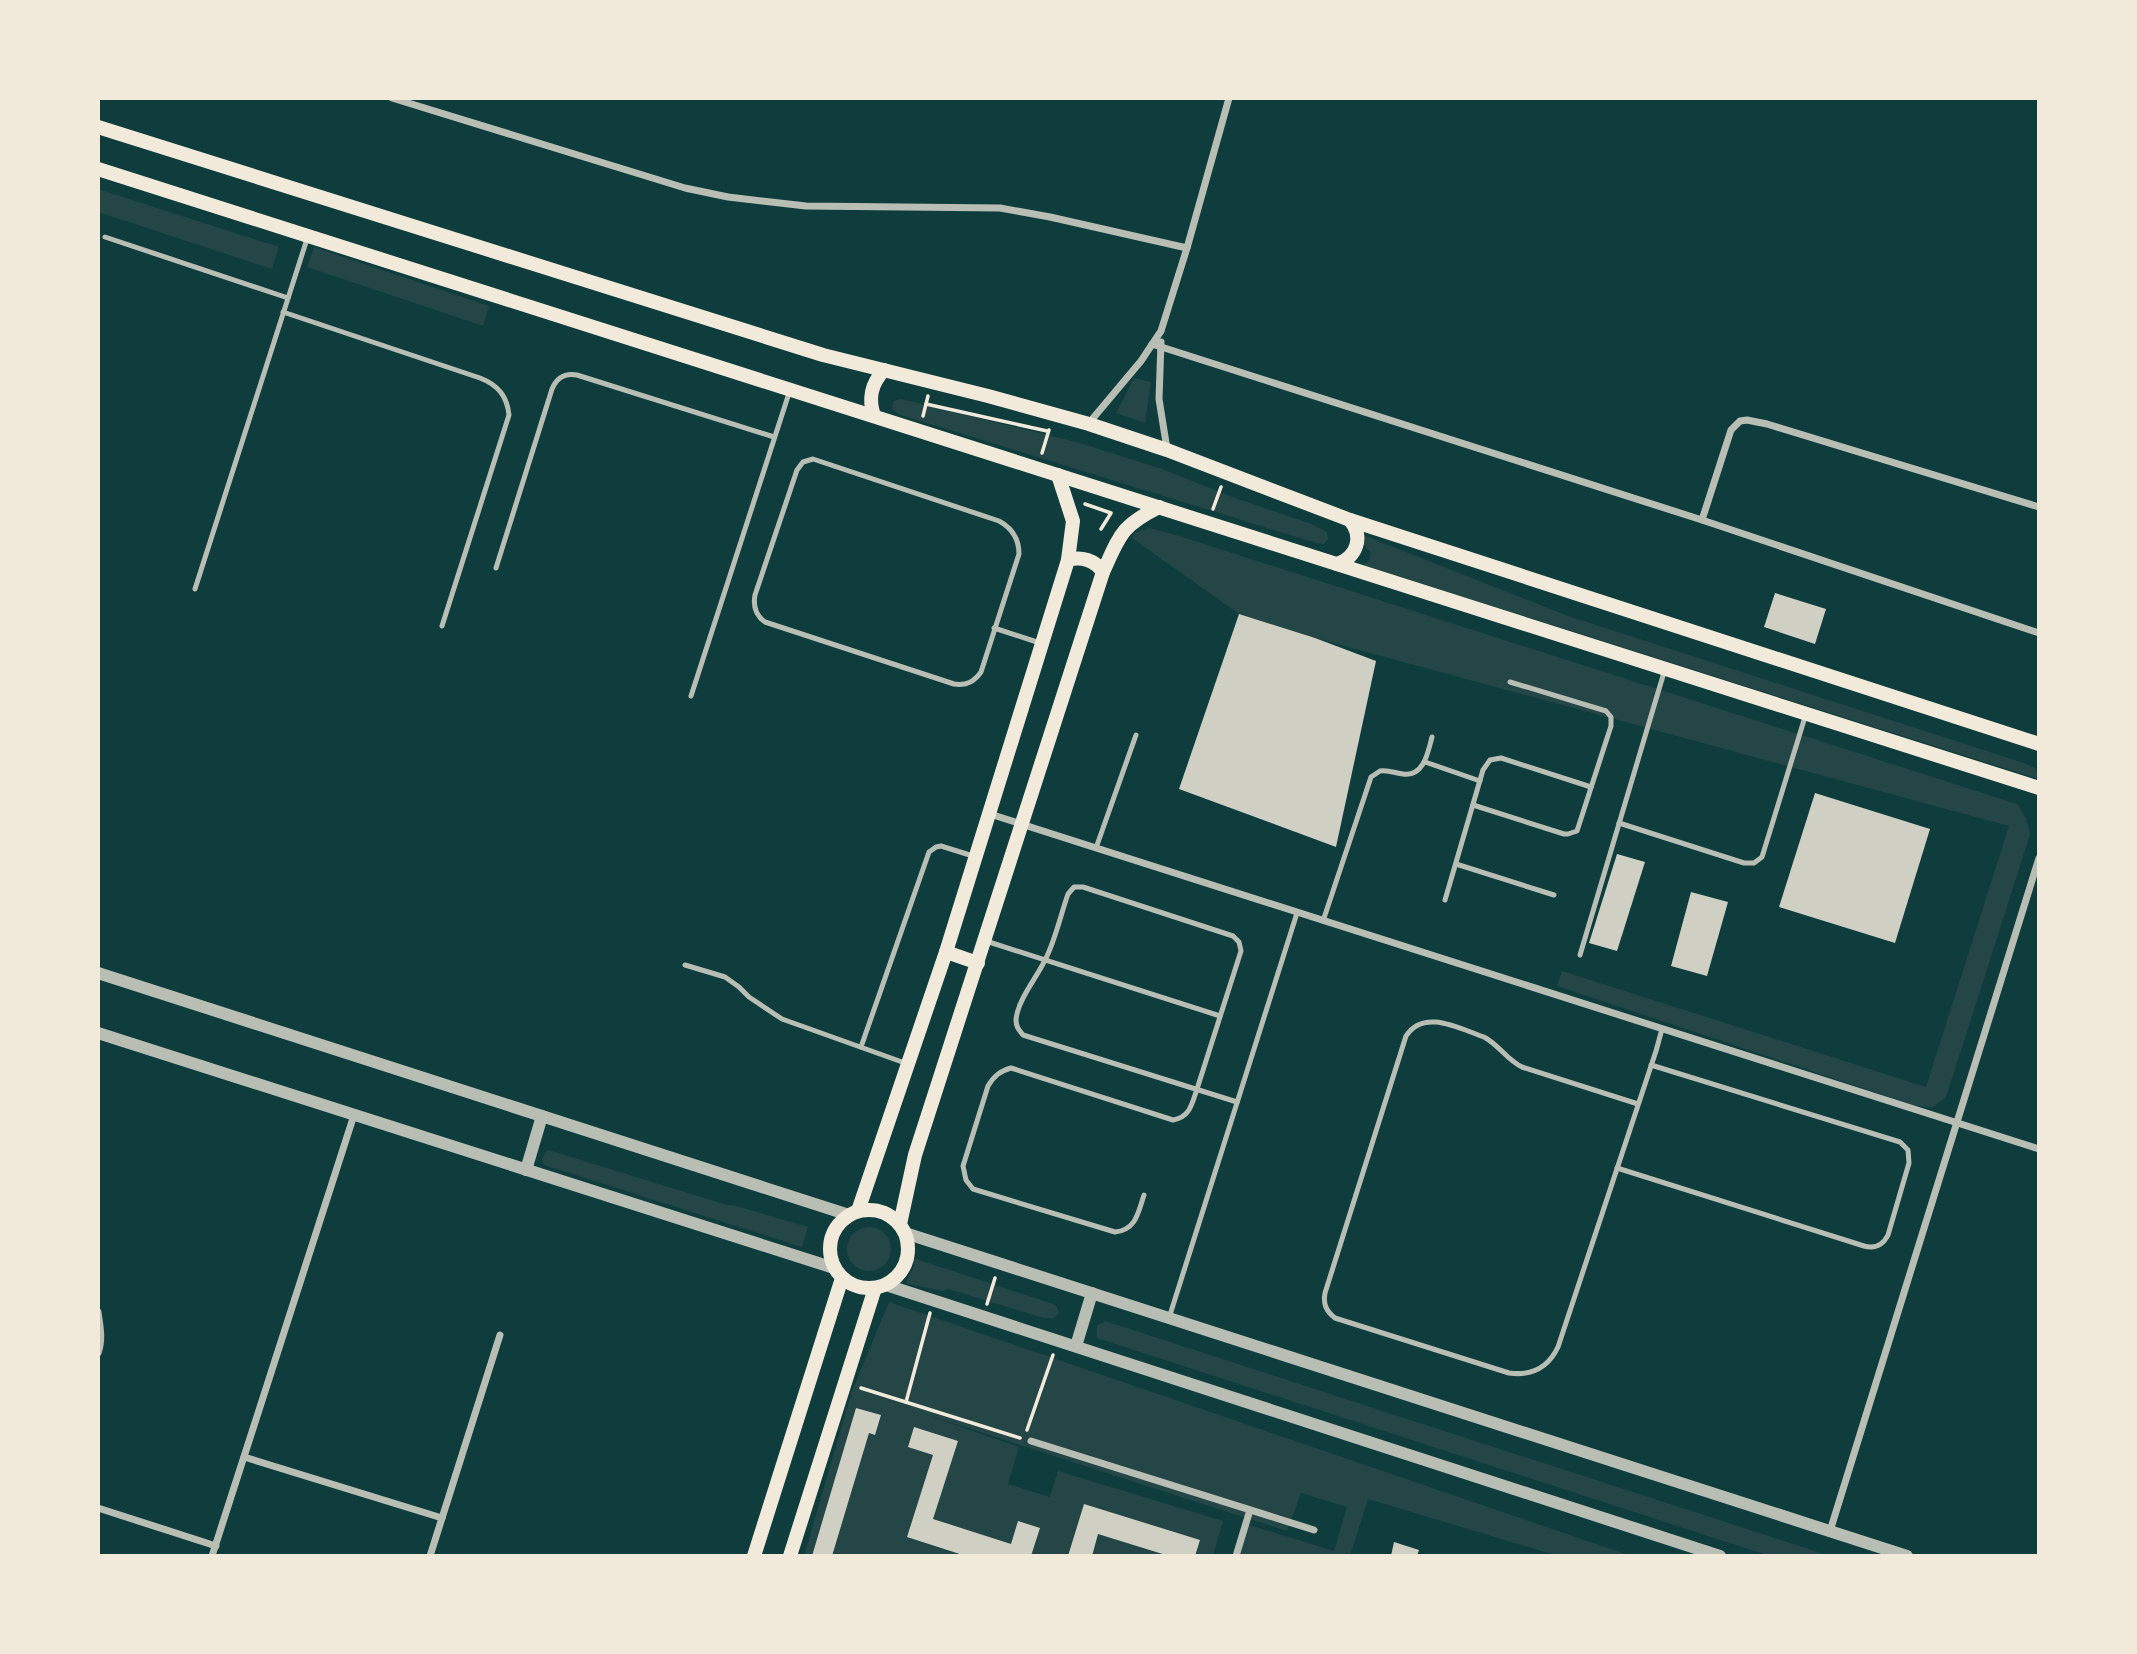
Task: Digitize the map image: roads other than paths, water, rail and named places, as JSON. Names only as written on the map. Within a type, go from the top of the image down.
[{"type":"main road","points":[[98,127],[799,347],[1089,424],[1226,471],[1350,520],[2039,744]]},
{"type":"main road","points":[[98,169],[2039,788]]},
{"type":"main road","points":[[874,416],[871,391],[884,370]]},
{"type":"main road","points":[[854,1213],[946,952],[1068,560],[1078,522],[1058,475]]},
{"type":"main road","points":[[903,1229],[888,1214],[874,1210],[854,1213],[838,1225],[831,1238],[830,1253],[838,1273],[858,1286],[881,1286],[896,1278],[903,1269],[908,1257],[908,1245],[903,1229],[915,1155],[1103,572],[1120,534],[1143,515],[1159,507]]},
{"type":"main road","points":[[1337,564],[1350,557],[1357,545],[1357,532],[1350,520]]},
{"type":"main road","points":[[1068,560],[1078,558],[1097,564],[1103,572]]},
{"type":"main road","points":[[946,952],[978,963]]},
{"type":"main road","points":[[754,1556],[838,1273]]},
{"type":"main road","points":[[790,1556],[845,1383],[881,1286]]},
{"type":"street","points":[[392,98],[685,188],[728,197],[806,206],[1000,208],[1187,248]]},
{"type":"street","points":[[1089,424],[1124,383],[1161,331],[1229,98]]},
{"type":"street","points":[[1161,331],[1159,399],[1167,450]]},
{"type":"street","points":[[1152,344],[1702,520],[2039,633]]},
{"type":"street","points":[[1702,520],[1731,430],[1740,421],[1747,420],[1867,453],[2039,507]]},
{"type":"street","points":[[990,814],[2039,1149]]},
{"type":"street","points":[[1830,1531],[2039,858]]},
{"type":"street","points":[[98,973],[854,1213]]},
{"type":"street","points":[[98,1033],[838,1273]]},
{"type":"street","points":[[212,1556],[354,1115]]},
{"type":"street","points":[[526,1170],[542,1116]]},
{"type":"street","points":[[903,1229],[1000,1264],[1908,1556]]},
{"type":"street","points":[[881,1286],[1058,1340],[1720,1556]]},
{"type":"street","points":[[1076,1346],[1092,1293]]},
{"type":"street","points":[[98,1312],[98,1353]]},
{"type":"street","points":[[430,1556],[500,1335]]},
{"type":"street","points":[[1031,1441],[1314,1530]]},
{"type":"street","points":[[244,1457],[442,1518]]},
{"type":"street","points":[[98,1508],[216,1546]]},
{"type":"street","points":[[1236,1556],[1250,1510]]},
{"type":"lane","points":[[195,589],[307,236]]},
{"type":"lane","points":[[105,237],[288,298]]},
{"type":"lane","points":[[283,312],[480,378],[495,386],[506,399],[509,415],[442,626]]},
{"type":"lane","points":[[496,568],[554,383],[563,376],[577,375],[774,438]]},
{"type":"lane","points":[[691,696],[790,390]]},
{"type":"lane","points":[[813,459],[1005,524],[1015,535],[1019,554],[994,628],[981,672],[972,681],[960,685],[760,619],[755,609],[754,595],[800,466],[813,459]]},
{"type":"lane","points":[[994,628],[1043,644]]},
{"type":"lane","points":[[1580,955],[1665,669]]},
{"type":"lane","points":[[1473,805],[1568,834],[1577,831],[1611,726],[1609,713],[1602,709],[1510,682]]},
{"type":"lane","points":[[1619,823],[1744,863],[1759,861],[1806,714]]},
{"type":"lane","points":[[1096,848],[1136,735]]},
{"type":"lane","points":[[1323,921],[1371,777],[1386,770],[1411,774],[1417,772],[1425,762],[1432,737]]},
{"type":"lane","points":[[1445,900],[1479,781],[1490,760],[1501,758],[1591,787]]},
{"type":"lane","points":[[1425,762],[1479,781]]},
{"type":"lane","points":[[861,1047],[929,852],[941,846],[976,857]]},
{"type":"lane","points":[[1455,864],[1554,895]]},
{"type":"lane","points":[[1144,1195],[1133,1224],[1125,1230],[1115,1232],[972,1189],[962,1166],[988,1086],[997,1074],[1011,1068],[1173,1120],[1186,1115],[1190,1110],[1196,1089],[1241,951],[1236,938],[1083,887],[1074,887],[1068,894],[1045,960],[1017,1015],[1017,1026],[1023,1035],[1196,1089],[1237,1102]]},
{"type":"lane","points":[[1169,1318],[1297,913]]},
{"type":"lane","points":[[985,941],[1220,1016]]},
{"type":"lane","points":[[685,965],[724,977],[782,1018],[908,1064]]},
{"type":"lane","points":[[1638,1104],[1522,1067],[1485,1037],[1436,1022],[1416,1024],[1406,1036],[1325,1293],[1326,1309],[1335,1318],[1509,1373],[1526,1374],[1549,1362],[1558,1347],[1651,1065],[1662,1029]]},
{"type":"lane","points":[[1617,1168],[1864,1246],[1875,1247],[1888,1235],[1909,1163],[1908,1150],[1900,1142],[1651,1065]]}]
